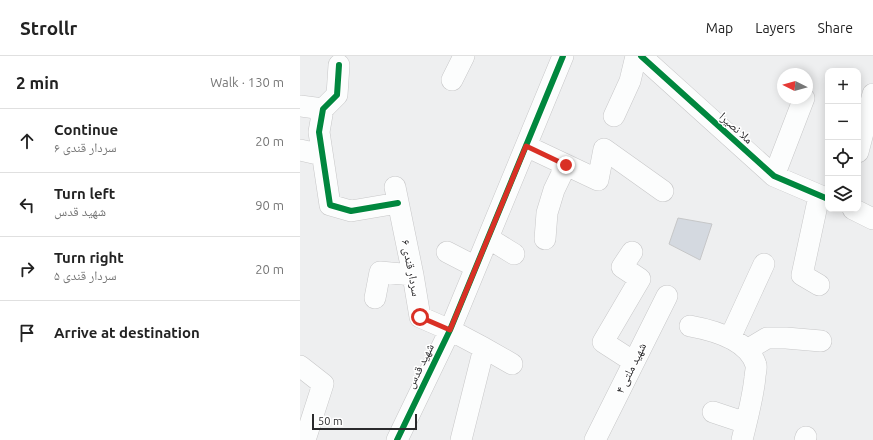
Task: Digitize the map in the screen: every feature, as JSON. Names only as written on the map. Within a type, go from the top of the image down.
[{"type":"street","points":[[452,80],[464,56]]},
{"type":"street","name":"شهید قدس","points":[[397,440],[450,330],[563,56]]},
{"type":"street","points":[[614,116],[630,81],[636,56]]},
{"type":"street","name":"ملا نصیرا","points":[[641,56],[774,176],[824,197]]},
{"type":"street","points":[[300,150],[322,155],[319,132],[324,109],[337,95],[339,65]]},
{"type":"street","points":[[861,140],[873,94]]},
{"type":"street","points":[[774,176],[802,104]]},
{"type":"street","points":[[300,106],[324,109]]},
{"type":"street","points":[[526,146],[598,180],[604,149],[663,191]]},
{"type":"street","name":"سردار قندی ۶","points":[[322,155],[330,205],[351,211],[396,195],[413,275],[420,317],[450,330]]},
{"type":"street","points":[[545,239],[548,213],[554,190],[566,165]]},
{"type":"street","points":[[819,285],[802,275],[824,197]]},
{"type":"street","points":[[859,212],[873,219]]},
{"type":"street","points":[[488,238],[514,254]]},
{"type":"street","points":[[447,252],[476,267]]},
{"type":"street","points":[[632,252],[622,267],[640,279],[604,342],[634,362]]},
{"type":"street","points":[[730,338],[764,264]]},
{"type":"street","points":[[375,298],[380,272],[413,275]]},
{"type":"street","name":"شهید ملتی ۴","points":[[595,440],[667,296]]},
{"type":"street","points":[[690,326],[710,330],[730,338],[747,350],[756,365],[754,389],[744,431],[713,412]]},
{"type":"street","points":[[450,330],[512,364]]},
{"type":"street","points":[[747,350],[767,338],[821,341]]},
{"type":"street","points":[[461,440],[484,348]]},
{"type":"street","points":[[300,366],[323,384],[305,440]]},
{"type":"building","points":[[678,218],[712,224],[700,260],[669,244]]},
{"type":"cycle path","points":[[397,440],[450,330],[563,56]]},
{"type":"cycle path","points":[[641,56],[774,176],[825,198]]},
{"type":"cycle path","points":[[339,65],[337,95],[323,109],[319,132],[330,205],[351,211],[398,203]]},
{"type":"route","points":[[420,317],[450,330],[526,146],[566,165]]}]
